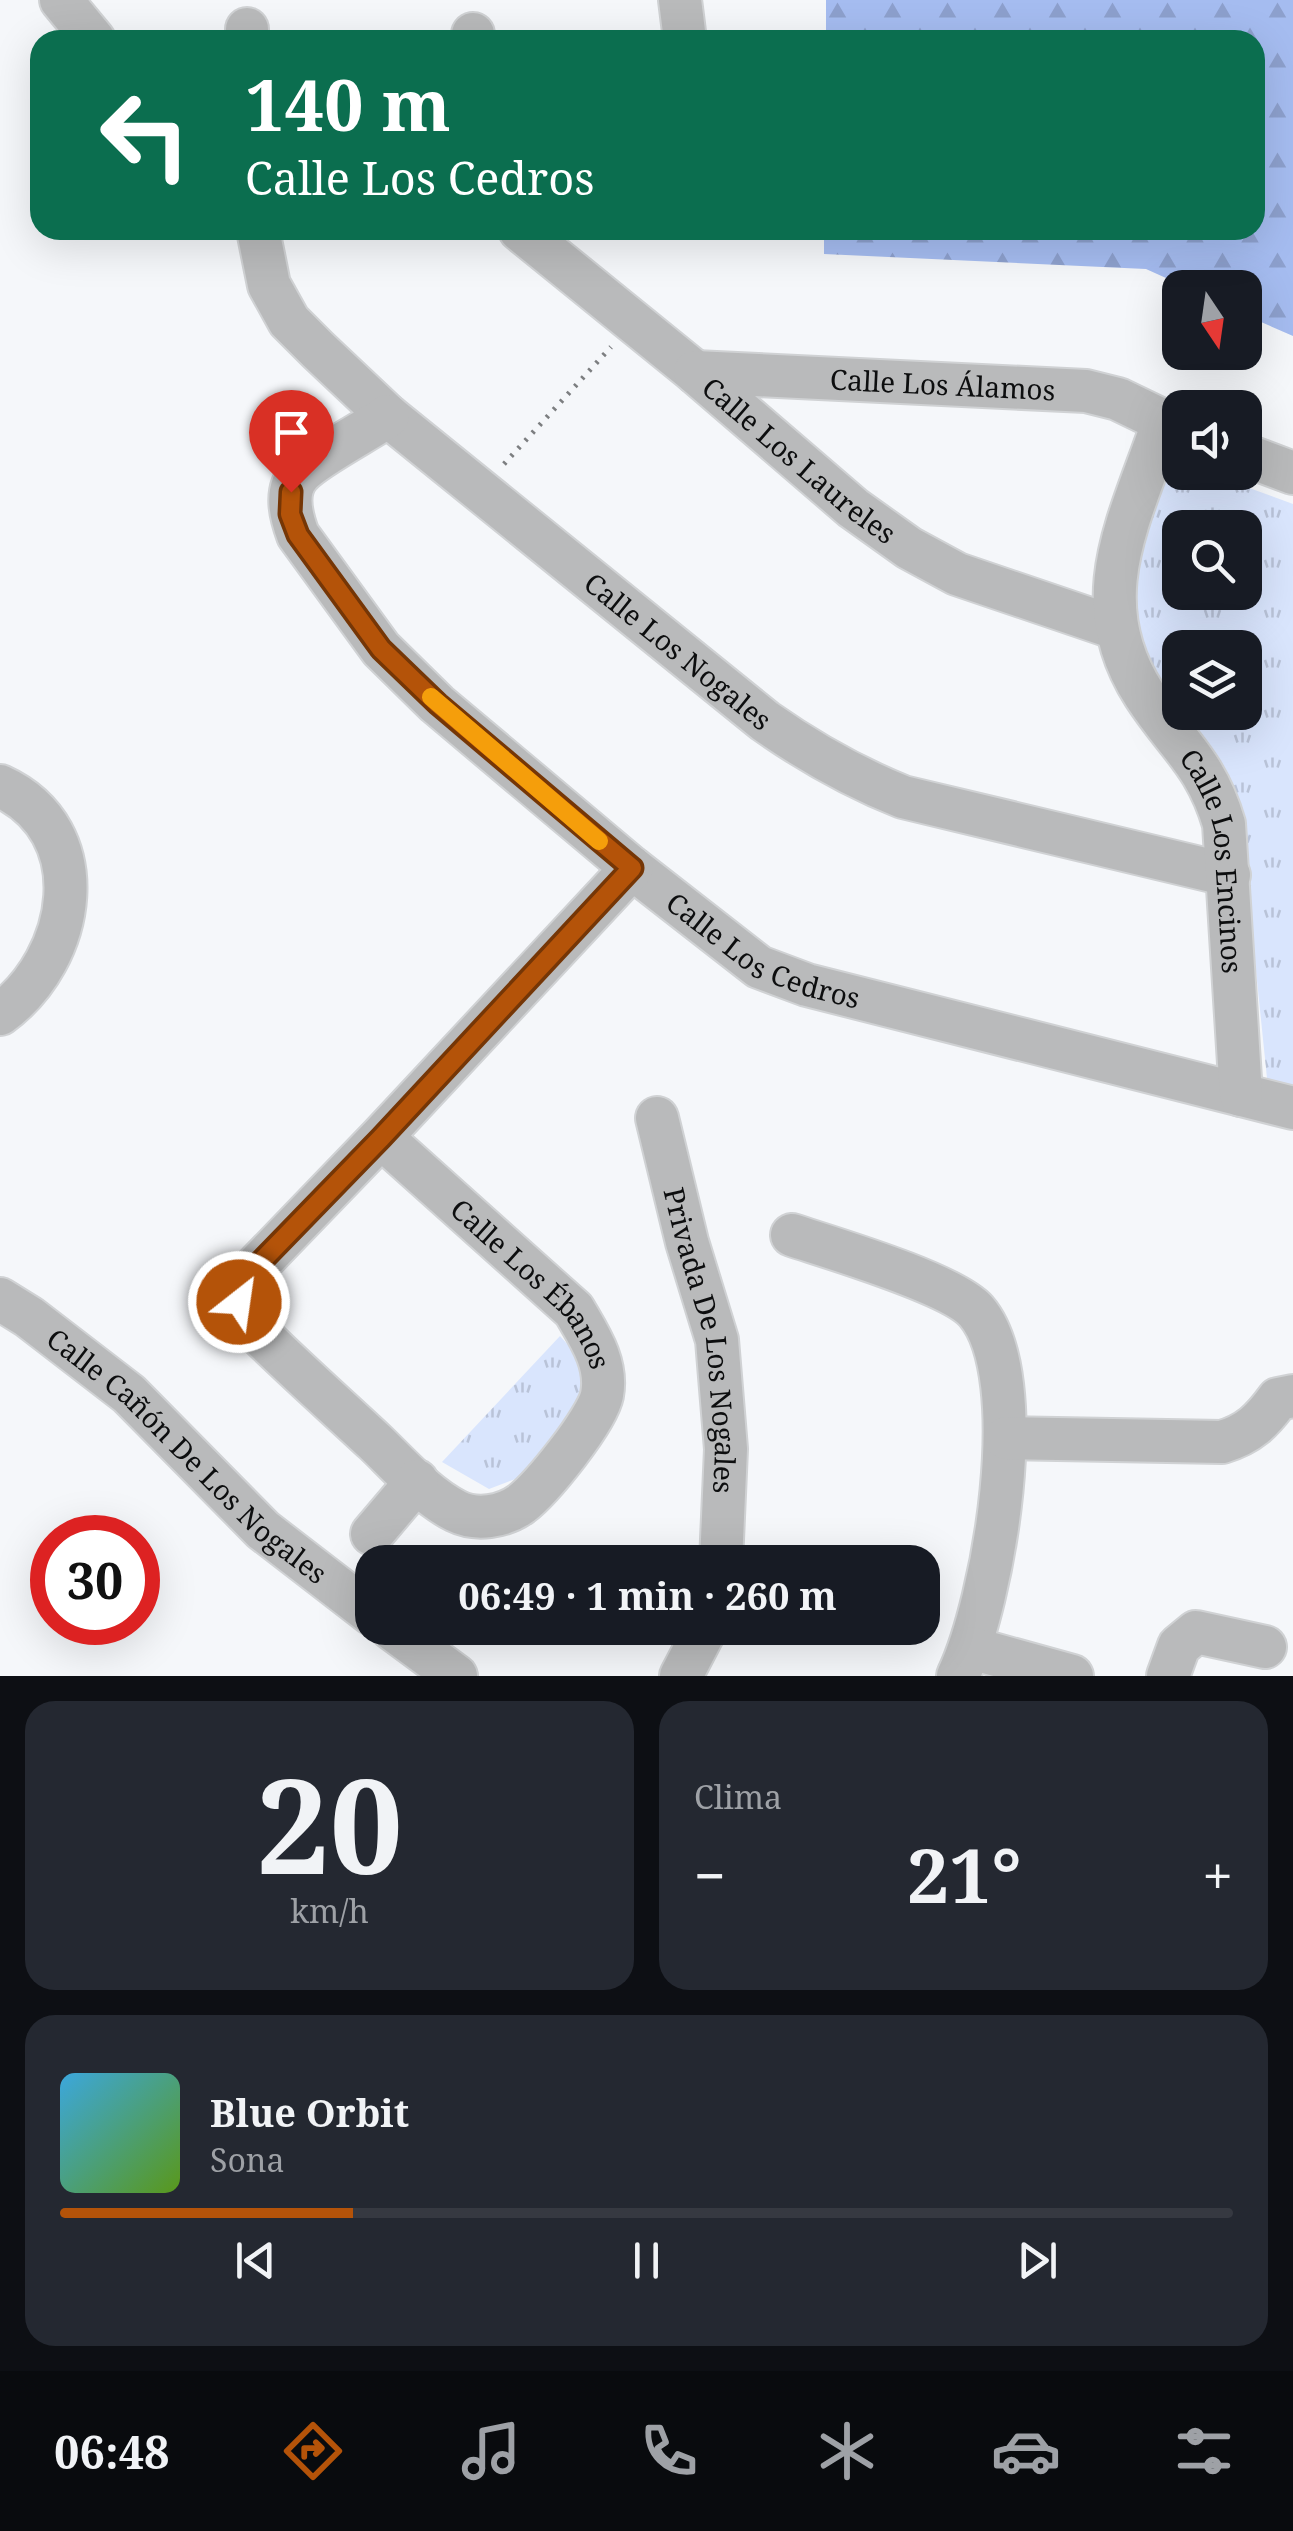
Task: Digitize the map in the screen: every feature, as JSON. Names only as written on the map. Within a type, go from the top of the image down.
[{"type":"street","points":[[61,0],[86,30]]},
{"type":"street","points":[[680,0],[684,30]]},
{"type":"street","name":"Calle Los Nogales","points":[[260,240],[270,284],[290,321],[388,416],[765,721],[812,754],[855,778],[903,797],[1229,876]]},
{"type":"street","name":"Calle Los Laureles","points":[[532,240],[696,372],[853,508],[909,548],[956,574],[1116,628]]},
{"type":"street","name":"Calle Los Álamos","points":[[696,372],[1086,391],[1118,399],[1162,421]]},
{"type":"street","name":"Calle Los Cedros","points":[[388,416],[300,474],[291,492],[290,514],[298,535],[381,649],[438,704],[632,868],[759,967],[806,985],[1293,1108]]},
{"type":"street","name":"Calle Los Encinos","points":[[1162,448],[1117,558],[1112,594],[1116,628],[1124,655],[1144,694],[1201,768],[1214,791],[1224,824],[1241,1095]]},
{"type":"street","points":[[1262,462],[1293,474]]},
{"type":"street","points":[[0,786],[37,812],[58,844],[65,870],[66,910],[52,950],[32,983],[0,1014]]},
{"type":"street","points":[[372,1534],[417,1481],[247,1322],[239,1302],[248,1275],[632,868]]},
{"type":"street","name":"Privada De Los Nogales","points":[[657,1118],[687,1242],[718,1340],[726,1449],[723,1545]]},
{"type":"street","name":"Calle Los Ébanos","points":[[381,1138],[574,1310],[594,1343],[603,1370],[602,1394],[593,1420],[522,1503],[500,1514],[476,1518],[455,1510],[417,1481]]},
{"type":"street","points":[[792,1235],[956,1296],[975,1310],[994,1346],[1000,1370],[1006,1438],[980,1620],[964,1662],[1072,1676]]},
{"type":"street","name":"Calle Cañón De Los Nogales","points":[[0,1299],[128,1394],[263,1530],[355,1601]]},
{"type":"street","points":[[1006,1438],[1222,1442],[1242,1436],[1262,1421],[1278,1399],[1293,1396]]},
{"type":"street","points":[[1168,1676],[1179,1646],[1196,1632],[1265,1647]]},
{"type":"street","points":[[413,1645],[456,1676]]},
{"type":"street","points":[[681,1676],[697,1645]]},
{"type":"path","points":[[480,490],[633,322]]},
{"type":"green space","points":[[826,0],[1293,0],[1293,336],[1262,322],[1262,270],[1162,270],[1162,276],[1146,269],[824,254],[824,240],[1265,240],[1265,30],[826,30]]},
{"type":"green space","points":[[1162,485],[1162,490],[1255,490],[1293,504],[1293,1092],[1268,1088],[1239,805],[1187,730],[1262,730],[1262,630],[1162,630],[1162,693],[1144,667],[1126,600],[1137,528]]},
{"type":"green space","points":[[560,1336],[587,1366],[589,1410],[526,1475],[489,1489],[442,1462]]},
{"type":"slow traffic","points":[[431,697],[599,841]]},
{"type":"route","points":[[239,1302],[248,1275],[632,868],[438,704],[381,649],[298,535],[290,514],[291,492]]}]
